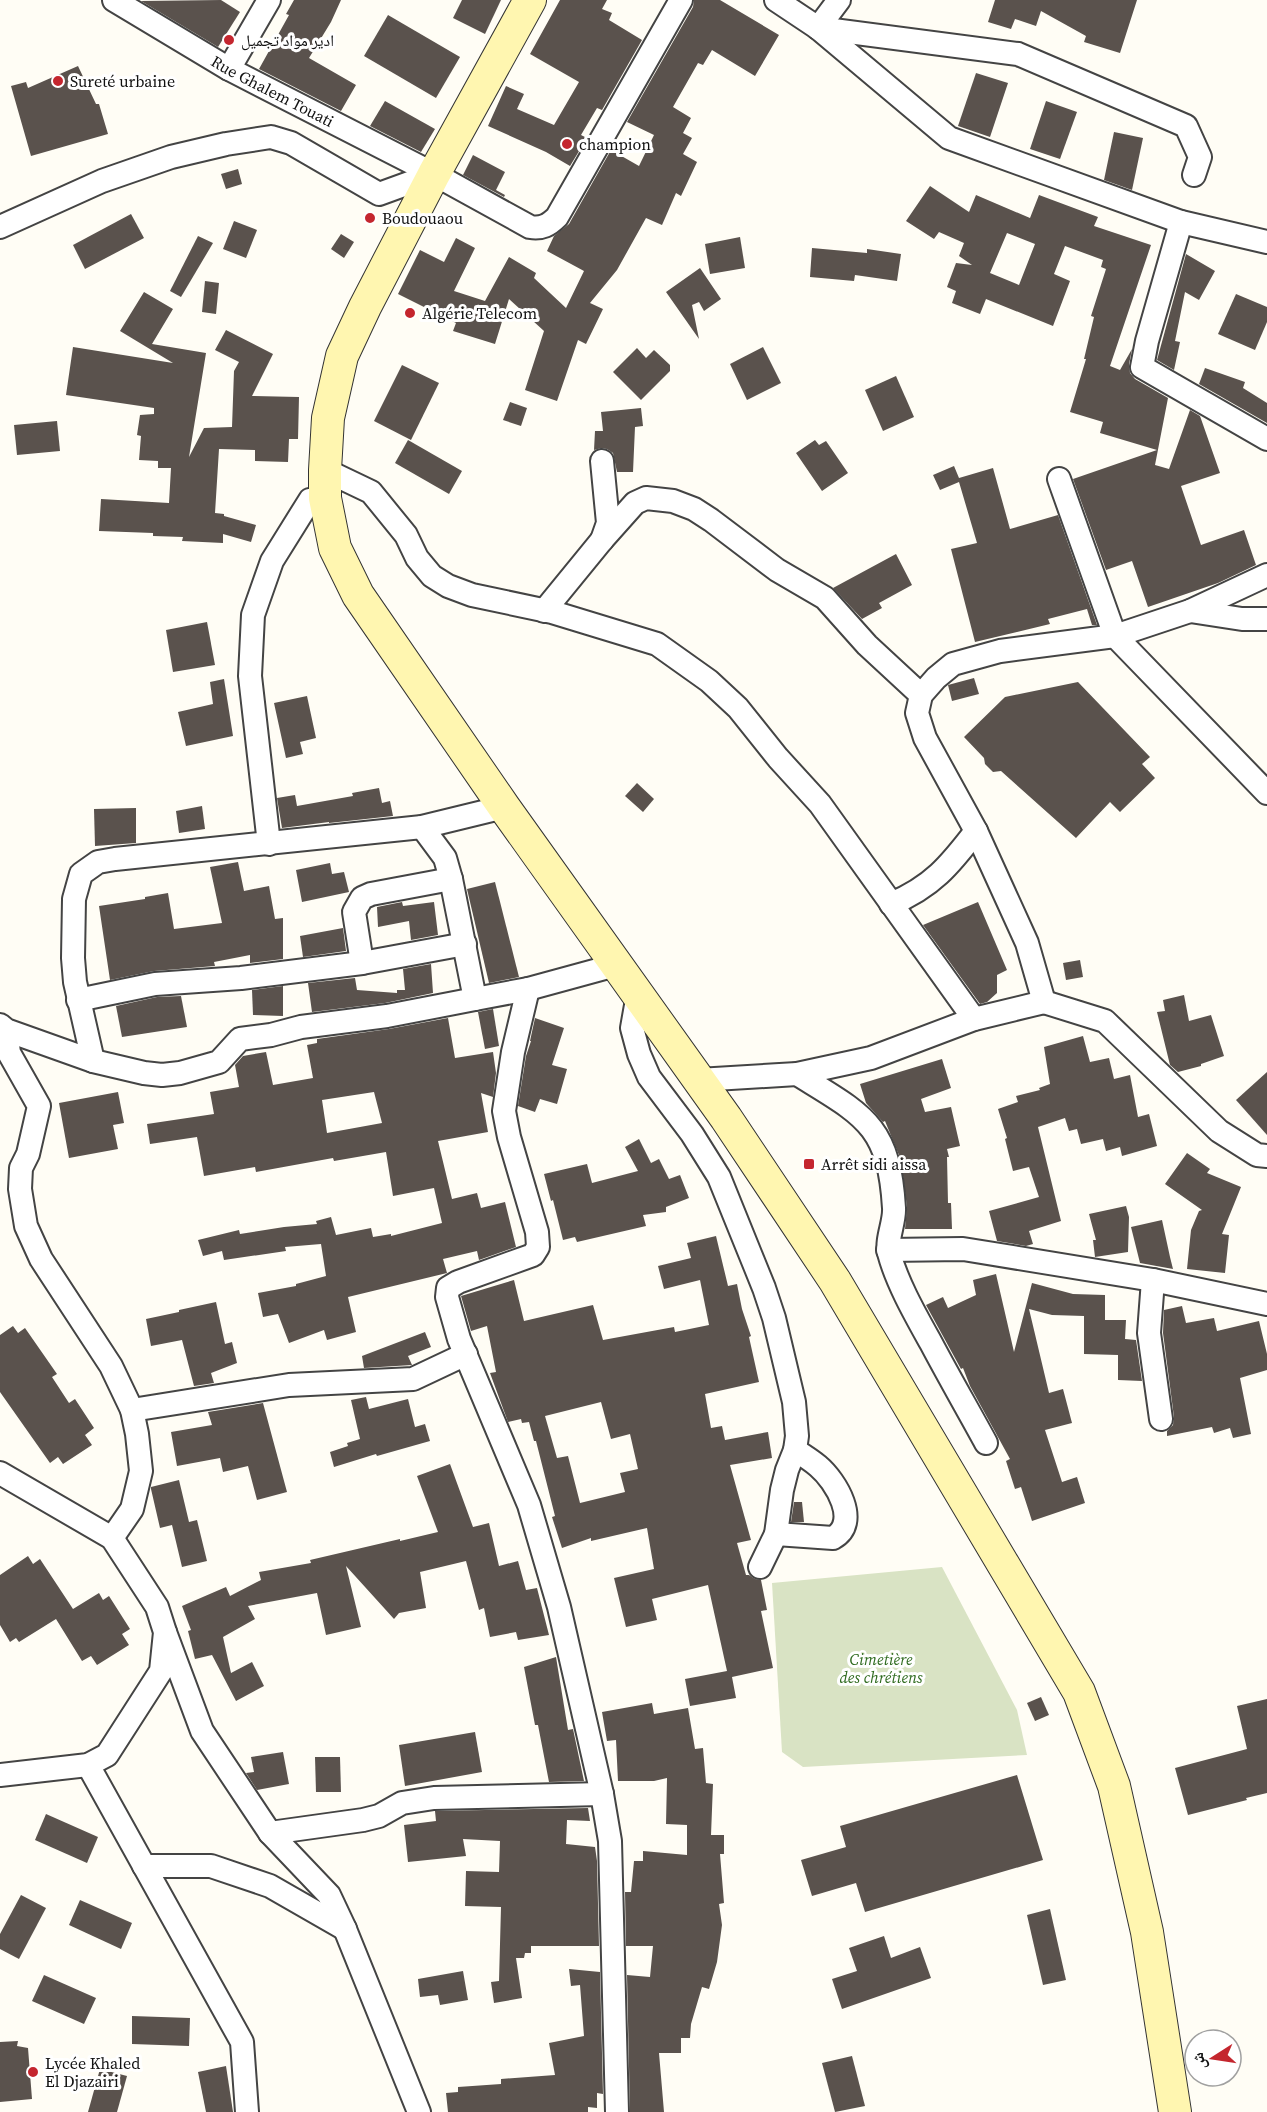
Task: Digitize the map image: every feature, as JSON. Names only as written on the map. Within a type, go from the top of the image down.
[{"type":"main road","points":[[530,0],[435,174],[365,307],[342,356],[327,418],[325,484],[335,548],[357,595],[698,1080],[835,1281],[1079,1692],[1114,1786],[1147,1932],[1175,2112]]},
{"type":"street","name":"Rue Ghalem Touati","points":[[114,0],[229,69],[435,174],[530,227],[540,228],[550,224],[557,217],[681,0]]},
{"type":"street","points":[[229,69],[269,0]]},
{"type":"street","points":[[776,0],[818,28],[949,138],[1181,222],[1267,242]]},
{"type":"street","points":[[818,28],[839,0]]},
{"type":"street","points":[[818,28],[1018,54],[1186,126],[1200,157],[1194,175]]},
{"type":"street","points":[[0,227],[102,181],[171,158],[226,144],[271,137],[291,143],[379,194],[435,174]]},
{"type":"street","points":[[1181,222],[1147,341],[1142,367],[1267,438]]},
{"type":"street","points":[[602,461],[608,523],[602,540]]},
{"type":"street","points":[[1059,479],[1115,636],[1267,793]]},
{"type":"street","points":[[268,844],[250,676],[253,615],[272,561],[310,500],[325,484],[371,492],[406,535],[417,558],[432,576],[448,586],[472,595],[544,610],[657,644],[709,681],[738,708],[778,758],[820,804],[974,1019]]},
{"type":"street","points":[[544,610],[635,503],[646,498],[673,501],[694,509],[777,570],[825,598],[867,645],[921,695]]},
{"type":"street","points":[[1044,1002],[1028,943],[976,831],[925,738],[917,713],[921,695],[953,664],[1000,651],[1115,636],[1190,611],[1267,575]]},
{"type":"street","points":[[1190,611],[1242,619],[1267,619]]},
{"type":"street","points":[[93,1061],[78,1000],[73,958],[74,899],[81,874],[98,862],[422,827],[504,807]]},
{"type":"street","points":[[422,827],[445,858],[475,999]]},
{"type":"street","points":[[891,904],[912,895],[937,878],[976,831]]},
{"type":"street","points":[[362,963],[354,912],[362,898],[371,894],[451,879]]},
{"type":"street","points":[[78,1000],[154,984],[241,978],[362,963],[465,944]]},
{"type":"street","points":[[3,1028],[93,1061],[162,1075],[180,1073],[219,1062],[240,1039],[271,1035],[302,1027],[387,1016],[475,999],[616,965]]},
{"type":"street","points":[[528,988],[513,1052],[504,1111],[537,1232],[538,1247],[534,1257],[458,1282],[448,1288],[447,1298],[466,1354],[529,1504],[559,1607],[602,1794],[610,1841],[617,2112]]},
{"type":"street","points":[[638,994],[632,1028],[639,1054],[649,1077],[692,1134],[719,1177],[764,1288],[777,1327],[794,1402],[797,1436],[795,1450],[782,1490],[776,1534],[760,1567]]},
{"type":"street","points":[[698,1080],[797,1074],[871,1058],[974,1019],[1044,1002],[1105,1021],[1219,1131],[1257,1155],[1267,1156]]},
{"type":"street","points":[[3,1028],[9,1053],[39,1106],[28,1154],[21,1168],[20,1189],[26,1226],[41,1259],[111,1366],[132,1410],[141,1471],[132,1509],[112,1538]]},
{"type":"street","points":[[797,1074],[844,1103],[862,1117],[877,1135],[887,1156],[892,1178],[894,1215],[888,1250],[912,1309],[986,1443]]},
{"type":"street","points":[[888,1250],[963,1249],[1153,1280],[1267,1304]]},
{"type":"street","points":[[1153,1280],[1149,1333],[1161,1419]]},
{"type":"street","points":[[132,1410],[289,1385],[413,1379],[466,1354]]},
{"type":"street","points":[[776,1534],[833,1538],[844,1530],[846,1524],[839,1496],[830,1480],[818,1466],[795,1450]]},
{"type":"street","points":[[0,1473],[112,1538],[158,1607],[202,1731],[270,1833],[329,1895],[419,2112]]},
{"type":"street","points":[[165,1632],[161,1671],[98,1760],[100,1786],[242,2042],[247,2112]]},
{"type":"street","points":[[0,1775],[98,1760]]},
{"type":"street","points":[[270,1833],[363,1820],[379,1816],[402,1803],[434,1798],[602,1794]]},
{"type":"street","points":[[144,1866],[212,1866],[270,1886],[345,1929]]},
{"type":"green space","name":"Cimetière des chrétiens","points":[[942,1567],[1017,1710],[1027,1755],[803,1767],[782,1752],[772,1583]]},
{"type":"building","points":[[221,0],[240,12],[218,47],[141,1]]},
{"type":"building","points":[[294,0],[341,0],[331,22],[309,58],[356,85],[341,111],[259,69],[289,15],[286,14]]},
{"type":"building","points":[[462,0],[501,0],[485,34],[453,18]]},
{"type":"building","points":[[560,0],[607,0],[602,9],[612,13],[609,20],[642,40],[602,110],[597,108],[581,135],[587,138],[570,166],[546,152],[488,126],[506,86],[524,94],[517,109],[554,125],[579,82],[530,54]]},
{"type":"building","points":[[694,0],[720,0],[779,35],[755,76],[712,50],[703,65],[698,63],[673,107],[691,118],[683,133],[692,138],[683,154],[697,162],[681,196],[676,193],[662,225],[646,218],[617,270],[590,303],[603,309],[586,344],[578,340],[557,401],[525,390],[544,331],[509,299],[495,344],[453,331],[456,323],[398,294],[420,250],[444,262],[456,238],[475,248],[454,291],[485,301],[509,257],[536,273],[534,278],[566,308],[584,271],[547,251],[554,236],[569,224],[611,150],[639,166],[654,135],[627,122],[693,7]]},
{"type":"building","points":[[995,0],[1137,0],[1120,53],[1084,42],[1086,36],[1041,11],[1036,26],[1015,19],[1011,29],[988,22]]},
{"type":"building","points":[[388,15],[460,57],[436,98],[364,56]]},
{"type":"building","points":[[78,66],[96,104],[99,104],[108,134],[31,156],[11,86],[26,82],[28,88]]},
{"type":"building","points":[[976,73],[1008,83],[990,137],[958,126]]},
{"type":"building","points":[[385,101],[435,129],[421,152],[370,126]]},
{"type":"building","points":[[1046,101],[1077,112],[1060,159],[1030,149]]},
{"type":"building","points":[[1114,132],[1143,138],[1132,190],[1104,180]]},
{"type":"building","points":[[473,155],[505,172],[496,190],[505,195],[504,197],[463,175]]},
{"type":"building","points":[[238,169],[242,184],[226,189],[221,174]]},
{"type":"building","points":[[930,186],[969,212],[976,195],[1030,218],[1039,195],[1098,217],[1094,226],[1151,245],[1110,366],[1120,370],[1132,349],[1130,373],[1135,379],[1168,398],[1155,465],[1169,469],[1190,410],[1200,416],[1220,473],[1181,486],[1201,545],[1244,530],[1256,565],[1218,583],[1148,607],[1132,561],[1106,570],[1073,479],[1157,450],[1100,433],[1103,422],[1070,412],[1086,359],[1084,359],[1094,317],[1091,316],[1106,269],[1101,267],[1103,260],[1065,246],[1054,274],[1070,281],[1053,326],[986,299],[980,314],[952,303],[956,291],[947,287],[956,263],[972,265],[959,256],[964,243],[939,232],[934,239],[906,221]],"holes":[[[1007,233],[1035,244],[1019,285],[990,273]]]},
{"type":"building","points":[[131,214],[144,238],[85,269],[73,245]]},
{"type":"building","points":[[234,221],[257,230],[246,258],[223,249]]},
{"type":"building","points":[[341,234],[354,242],[344,258],[331,249]]},
{"type":"building","points":[[198,236],[213,243],[181,297],[170,291]]},
{"type":"building","points":[[740,237],[745,268],[710,274],[705,244]]},
{"type":"building","points":[[812,248],[867,253],[867,249],[901,254],[897,281],[855,275],[854,281],[810,277]]},
{"type":"building","points":[[1186,254],[1215,271],[1199,300],[1185,292],[1175,341],[1180,342],[1174,370],[1157,360]]},
{"type":"building","points":[[700,268],[721,299],[704,311],[699,302],[692,305],[699,339],[666,292]]},
{"type":"building","points":[[205,281],[219,283],[216,314],[202,312]]},
{"type":"building","points":[[144,292],[173,309],[152,344],[206,353],[189,457],[204,428],[232,427],[234,371],[239,362],[215,350],[226,330],[273,354],[252,396],[299,397],[298,439],[289,439],[288,462],[255,461],[255,450],[219,449],[215,513],[256,525],[251,542],[223,534],[223,543],[182,541],[183,537],[153,536],[153,533],[99,531],[101,499],[169,503],[171,468],[158,468],[158,461],[139,460],[141,436],[137,435],[140,415],[154,414],[154,408],[66,395],[73,347],[173,363],[120,331]]},
{"type":"building","points":[[1236,294],[1267,307],[1267,322],[1255,350],[1218,334]]},
{"type":"building","points":[[763,347],[781,383],[747,400],[730,364]]},
{"type":"building","points":[[637,348],[646,358],[654,350],[670,365],[670,371],[641,400],[613,372]]},
{"type":"building","points":[[402,365],[439,383],[411,440],[374,421]]},
{"type":"building","points":[[1205,368],[1245,382],[1243,388],[1267,403],[1267,423],[1199,384]]},
{"type":"building","points":[[896,376],[914,417],[883,431],[865,390]]},
{"type":"building","points":[[510,402],[527,408],[521,426],[503,420]]},
{"type":"building","points":[[641,408],[643,426],[635,427],[633,472],[617,472],[613,453],[601,448],[594,450],[595,431],[603,431],[601,412]]},
{"type":"building","points":[[57,421],[60,451],[17,455],[14,425]]},
{"type":"building","points":[[408,440],[462,471],[449,494],[395,463]]},
{"type":"building","points":[[815,440],[819,445],[826,441],[848,473],[822,491],[796,453]]},
{"type":"building","points":[[954,466],[959,478],[993,468],[1010,529],[1058,515],[1097,625],[1092,625],[1087,609],[1048,619],[1050,624],[975,642],[951,549],[977,543],[959,482],[940,490],[933,475]]},
{"type":"building","points":[[896,554],[912,585],[879,603],[882,608],[862,619],[833,588]]},
{"type":"building","points":[[207,622],[215,665],[173,672],[166,630]]},
{"type":"building","points":[[974,678],[979,694],[952,701],[948,685]]},
{"type":"building","points":[[224,679],[233,736],[186,746],[178,712],[213,704],[210,682]]},
{"type":"building","points":[[1078,682],[1150,757],[1142,764],[1155,778],[1120,812],[1110,802],[1076,838],[1001,771],[993,772],[985,764],[984,758],[964,737],[1005,697]]},
{"type":"building","points":[[307,696],[316,738],[300,742],[303,754],[286,758],[274,703]]},
{"type":"building","points":[[637,783],[654,799],[643,812],[625,796]]},
{"type":"building","points":[[379,788],[382,803],[390,801],[393,816],[282,828],[277,798],[295,795],[297,806],[353,796],[352,793]]},
{"type":"building","points":[[202,806],[205,829],[179,833],[176,811]]},
{"type":"building","points":[[136,808],[136,843],[95,846],[94,809]]},
{"type":"building","points":[[238,862],[244,891],[269,886],[275,919],[283,918],[283,959],[250,963],[250,955],[214,962],[215,966],[154,971],[110,980],[99,906],[168,893],[174,929],[222,923],[210,867]]},
{"type":"building","points":[[330,863],[332,874],[344,872],[349,892],[302,902],[296,870]]},
{"type":"building","points":[[495,882],[519,977],[489,983],[467,889]]},
{"type":"building","points":[[402,902],[403,906],[434,902],[438,935],[411,940],[409,921],[378,927],[377,907]]},
{"type":"building","points":[[978,902],[1007,970],[997,975],[997,993],[987,1002],[980,1004],[923,925]]},
{"type":"building","points":[[343,928],[346,951],[303,957],[300,936]]},
{"type":"building","points":[[1080,960],[1083,977],[1066,980],[1063,963]]},
{"type":"building","points":[[431,964],[433,993],[385,1003],[312,1012],[308,983],[355,978],[357,990],[397,993],[397,990],[405,990],[403,969]]},
{"type":"building","points":[[283,986],[283,1016],[253,1015],[252,990]]},
{"type":"building","points":[[1184,995],[1189,1021],[1211,1015],[1224,1056],[1201,1064],[1201,1066],[1178,1072],[1170,1065],[1157,1012],[1165,1011],[1163,1000]]},
{"type":"building","points":[[181,996],[187,1027],[122,1037],[116,1006],[157,997]]},
{"type":"building","points":[[493,1009],[499,1046],[485,1049],[478,1012]]},
{"type":"building","points":[[448,1018],[455,1058],[493,1052],[496,1073],[493,1097],[481,1093],[488,1132],[438,1141],[452,1199],[477,1193],[481,1208],[505,1202],[516,1247],[479,1260],[477,1251],[443,1259],[447,1273],[348,1297],[356,1332],[327,1340],[324,1330],[289,1343],[278,1314],[263,1317],[258,1293],[296,1286],[296,1284],[326,1276],[321,1244],[285,1247],[286,1251],[224,1260],[222,1251],[203,1256],[198,1240],[239,1230],[240,1234],[317,1224],[316,1221],[331,1217],[336,1235],[371,1228],[373,1237],[391,1234],[391,1236],[442,1223],[434,1188],[393,1196],[386,1152],[334,1161],[333,1158],[256,1172],[255,1167],[204,1176],[197,1137],[150,1144],[147,1124],[214,1114],[210,1092],[239,1087],[235,1065],[243,1056],[266,1052],[273,1085],[313,1078],[307,1045],[317,1043],[317,1039]],"holes":[[[374,1092],[382,1123],[327,1133],[322,1100]]]},
{"type":"building","points":[[535,1018],[564,1028],[552,1065],[567,1069],[557,1104],[540,1099],[535,1112],[518,1106]]},
{"type":"building","points":[[1083,1036],[1090,1062],[1109,1058],[1114,1079],[1130,1075],[1138,1117],[1149,1114],[1157,1146],[1122,1156],[1120,1147],[1106,1151],[1103,1139],[1081,1144],[1077,1129],[1069,1131],[1065,1118],[1038,1127],[1061,1221],[1029,1231],[1033,1244],[1026,1246],[997,1241],[989,1211],[1039,1197],[1029,1167],[1013,1171],[1005,1139],[1007,1138],[998,1109],[1018,1102],[1016,1096],[1040,1090],[1039,1088],[1050,1084],[1044,1047]]},
{"type":"building","points":[[942,1059],[951,1088],[921,1099],[925,1112],[951,1107],[960,1146],[947,1149],[949,1157],[947,1157],[948,1203],[951,1203],[952,1229],[905,1229],[907,1207],[901,1160],[885,1121],[883,1122],[866,1103],[860,1084]]},
{"type":"building","points":[[1267,1072],[1267,1135],[1236,1100]]},
{"type":"building","points":[[118,1092],[124,1123],[113,1125],[118,1149],[69,1158],[59,1103]]},
{"type":"building","points":[[639,1139],[651,1163],[659,1159],[669,1179],[680,1175],[689,1198],[666,1207],[666,1212],[643,1215],[646,1226],[577,1242],[575,1237],[563,1240],[544,1174],[587,1164],[592,1183],[638,1171],[625,1147]]},
{"type":"building","points":[[1187,1153],[1210,1169],[1207,1173],[1241,1187],[1222,1234],[1229,1235],[1225,1273],[1187,1269],[1191,1230],[1199,1211],[1202,1210],[1165,1184]]},
{"type":"building","points":[[1126,1206],[1129,1217],[1128,1252],[1095,1257],[1093,1240],[1096,1240],[1089,1214]]},
{"type":"building","points":[[1162,1220],[1173,1269],[1140,1263],[1131,1227]]},
{"type":"building","points":[[716,1236],[728,1286],[737,1284],[751,1336],[749,1337],[759,1382],[705,1394],[711,1428],[722,1426],[725,1440],[768,1432],[772,1458],[730,1465],[751,1540],[737,1543],[746,1575],[761,1580],[767,1610],[761,1611],[773,1668],[732,1677],[736,1698],[690,1706],[685,1679],[727,1671],[708,1585],[652,1599],[657,1620],[626,1627],[614,1578],[654,1569],[647,1528],[591,1541],[591,1538],[562,1548],[552,1517],[555,1516],[536,1441],[534,1441],[529,1422],[522,1423],[521,1419],[508,1422],[490,1373],[496,1372],[487,1326],[471,1331],[461,1296],[514,1280],[524,1321],[593,1305],[603,1340],[674,1327],[675,1332],[709,1325],[700,1280],[664,1289],[658,1266],[691,1258],[687,1243]],"holes":[[[601,1402],[611,1439],[630,1434],[638,1469],[620,1473],[625,1492],[580,1503],[568,1456],[557,1458],[545,1416]]]},
{"type":"building","points":[[996,1274],[1014,1352],[1032,1283],[1073,1294],[1105,1295],[1105,1320],[1126,1320],[1125,1339],[1136,1340],[1142,1381],[1118,1380],[1118,1355],[1084,1354],[1084,1316],[1052,1315],[1029,1309],[1049,1393],[1063,1389],[1072,1423],[1045,1430],[1062,1482],[1077,1477],[1085,1503],[1032,1521],[1021,1487],[1015,1489],[1006,1461],[1010,1459],[970,1386],[963,1368],[961,1369],[926,1305],[943,1297],[948,1308],[976,1295],[973,1280]]},
{"type":"building","points":[[216,1302],[225,1344],[232,1342],[237,1363],[211,1373],[214,1383],[194,1386],[182,1340],[151,1346],[146,1319]]},
{"type":"building","points":[[1182,1306],[1186,1323],[1214,1318],[1217,1331],[1259,1321],[1267,1354],[1267,1370],[1240,1378],[1251,1434],[1233,1438],[1230,1428],[1214,1433],[1212,1427],[1167,1436],[1167,1431],[1173,1425],[1174,1417],[1163,1333],[1164,1310]]},
{"type":"building","points":[[13,1326],[18,1333],[25,1328],[57,1374],[52,1377],[69,1403],[75,1399],[94,1428],[85,1435],[92,1445],[63,1464],[58,1457],[50,1463],[0,1392],[0,1335]]},
{"type":"building","points":[[425,1332],[431,1347],[408,1356],[412,1365],[364,1368],[362,1356]]},
{"type":"building","points":[[366,1397],[369,1409],[408,1399],[415,1427],[425,1424],[430,1441],[334,1467],[330,1452],[360,1439],[351,1400]]},
{"type":"building","points":[[263,1403],[287,1492],[257,1500],[248,1466],[223,1472],[220,1458],[177,1466],[171,1432],[212,1425],[208,1412]]},
{"type":"building","points":[[450,1464],[473,1527],[489,1523],[499,1566],[518,1561],[526,1590],[537,1588],[549,1635],[518,1640],[516,1632],[490,1637],[484,1608],[479,1610],[466,1561],[420,1572],[426,1608],[399,1613],[394,1619],[346,1566],[361,1627],[326,1635],[317,1593],[248,1606],[255,1619],[223,1637],[231,1673],[252,1662],[264,1686],[236,1701],[212,1655],[195,1659],[188,1631],[191,1630],[182,1606],[226,1587],[230,1596],[261,1580],[259,1572],[311,1563],[310,1560],[438,1532],[417,1476]]},
{"type":"building","points":[[179,1480],[189,1522],[197,1520],[207,1561],[182,1567],[172,1525],[160,1528],[151,1489],[151,1487]]},
{"type":"building","points":[[794,1502],[802,1502],[804,1522],[791,1522]]},
{"type":"building","points":[[28,1556],[33,1564],[40,1559],[73,1609],[99,1593],[103,1600],[109,1596],[130,1629],[122,1634],[129,1645],[97,1665],[91,1656],[82,1661],[56,1619],[19,1642],[16,1638],[10,1642],[0,1625],[0,1575]]},
{"type":"building","points":[[556,1657],[568,1730],[573,1729],[584,1781],[549,1782],[538,1725],[535,1725],[524,1667]]},
{"type":"building","points":[[1041,1697],[1049,1715],[1035,1721],[1027,1703]]},
{"type":"building","points":[[1267,1699],[1267,1793],[1188,1815],[1175,1768],[1247,1749],[1237,1706]]},
{"type":"building","points":[[652,1703],[654,1714],[688,1708],[695,1749],[703,1748],[706,1783],[713,1784],[711,1835],[724,1835],[724,1854],[720,1854],[724,1903],[719,1904],[722,1925],[717,1962],[709,1989],[702,1987],[691,2024],[690,2038],[681,2038],[681,2053],[659,2053],[664,2112],[630,2112],[627,1975],[650,1977],[653,1946],[626,1946],[625,1892],[631,1892],[634,1861],[643,1861],[643,1851],[687,1855],[687,1825],[666,1824],[667,1778],[654,1781],[618,1781],[616,1740],[607,1741],[602,1712]]},
{"type":"building","points":[[475,1732],[482,1772],[405,1786],[399,1745]]},
{"type":"building","points":[[283,1752],[289,1784],[257,1790],[246,1773],[254,1772],[251,1757]]},
{"type":"building","points":[[315,1757],[340,1757],[341,1792],[316,1792]]},
{"type":"building","points":[[1017,1775],[1043,1860],[865,1912],[856,1883],[812,1896],[801,1860],[846,1847],[840,1826]]},
{"type":"building","points":[[588,1808],[590,1821],[567,1820],[566,1844],[595,1847],[599,1946],[531,1946],[531,1953],[525,1953],[524,1958],[516,1958],[522,1998],[494,2003],[491,1982],[499,1981],[501,1907],[465,1906],[466,1871],[499,1872],[500,1841],[463,1839],[466,1856],[408,1862],[404,1825],[436,1821],[435,1811]]},
{"type":"building","points":[[46,1814],[98,1837],[87,1863],[35,1840]]},
{"type":"building","points":[[21,1895],[46,1908],[19,1959],[0,1949],[0,1934]]},
{"type":"building","points":[[80,1900],[132,1923],[121,1949],[69,1925]]},
{"type":"building","points":[[1050,1909],[1066,1980],[1043,1985],[1027,1915]]},
{"type":"building","points":[[884,1936],[891,1958],[920,1947],[931,1978],[842,2009],[832,1979],[857,1971],[849,1948]]},
{"type":"building","points":[[569,1969],[600,1972],[603,2094],[597,2093],[597,2108],[588,2107],[588,2112],[448,2112],[446,2093],[458,2092],[458,2087],[501,2084],[501,2079],[555,2075],[549,2043],[584,2036],[580,1985],[571,1986]]},
{"type":"building","points":[[463,1971],[468,2000],[440,2005],[438,1995],[420,1997],[418,1979]]},
{"type":"building","points":[[44,1975],[96,1998],[84,2024],[32,2001]]},
{"type":"building","points":[[132,2016],[190,2018],[189,2046],[132,2044]]},
{"type":"building","points":[[18,2041],[17,2046],[28,2048],[32,2099],[0,2102],[0,2042]]},
{"type":"building","points":[[852,2056],[865,2106],[835,2112],[822,2063]]},
{"type":"building","points":[[226,2066],[233,2112],[206,2112],[198,2072]]},
{"type":"building","points":[[100,2069],[127,2076],[117,2112],[88,2112]]},
{"type":"place","name":"ادير مواد تجميل","points":[[229,40]]},
{"type":"place","name":"Sureté urbaine","points":[[58,81]]},
{"type":"place","name":"champion","points":[[567,144]]},
{"type":"place","name":"Boudouaou","points":[[370,218]]},
{"type":"place","name":"Algérie Telecom","points":[[410,313]]},
{"type":"place","name":"Arrêt sidi aissa","points":[[809,1164]]},
{"type":"place","name":"Lycée Khaled El Djazairi","points":[[33,2072]]}]
